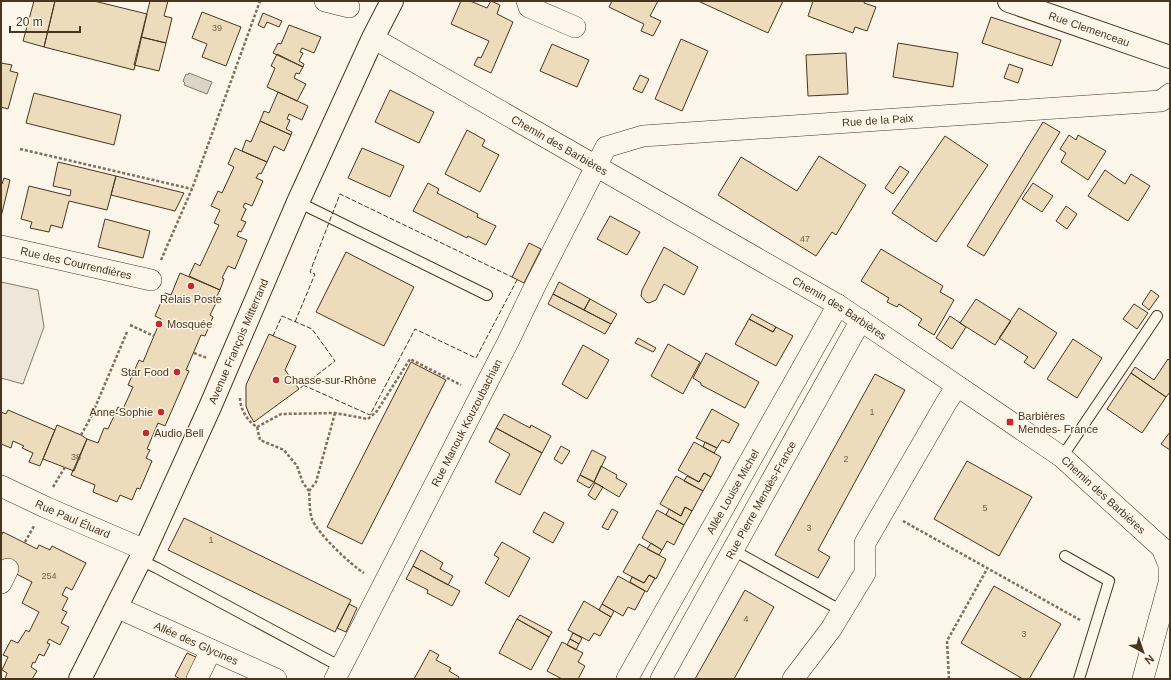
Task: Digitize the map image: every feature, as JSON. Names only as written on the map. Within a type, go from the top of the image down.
[{"type":"street","points":[[325,1],[349,7]]},
{"type":"street","name":"Avenue François Mitterrand","points":[[80,679],[143,555],[298,202],[373,38],[392,1]]},
{"type":"street","points":[[527,1],[529,7],[575,27]]},
{"type":"street","name":"Rue Clemenceau","points":[[1009,1],[1170,57]]},
{"type":"street","name":"Chemin des Barbières","points":[[373,38],[838,305],[1062,457],[1162,548],[1169,565],[1166,612],[1143,679]]},
{"type":"street","name":"Rue de la Paix","points":[[596,166],[606,147],[643,136],[1160,101],[1170,94]]},
{"type":"street","name":"Rue Manouk Kouzoubachian","points":[[338,673],[509,340],[596,166]]},
{"type":"street","name":"Rue des Courrendières","points":[[1,246],[151,280]]},
{"type":"street","name":"Allée Louise Michel","points":[[627,679],[838,305]]},
{"type":"street","name":"Rue Pierre Mendès-France","points":[[661,679],[861,320]]},
{"type":"street","points":[[793,679],[831,629],[865,573],[865,543],[957,386]]},
{"type":"street","name":"Rue Paul Éluard","points":[[1,486],[143,555]]},
{"type":"street","name":"Allée des Glycines","points":[[116,607],[276,679]]},
{"type":"street","points":[[197,679],[211,650]]},
{"type":"lane","points":[[298,202],[487,296]]},
{"type":"lane","points":[[1062,457],[1157,316]]},
{"type":"lane","points":[[733,550],[842,611]]},
{"type":"lane","points":[[143,555],[157,568],[338,673]]},
{"type":"lane","points":[[1065,556],[1109,582],[1079,679]]},
{"type":"path","points":[[151,280],[160,264],[192,189],[260,1]]},
{"type":"path","points":[[20,149],[192,189]]},
{"type":"path","points":[[130,325],[154,336]]},
{"type":"path","points":[[81,435],[91,417],[127,332]]},
{"type":"path","points":[[257,427],[281,414],[335,413],[368,419],[377,411],[410,359],[481,395]]},
{"type":"path","points":[[220,382],[240,389],[240,402],[250,423],[257,427],[260,440],[284,450],[297,466],[303,484],[309,491],[312,518],[316,528],[355,568],[384,584]]},
{"type":"path","points":[[309,491],[316,482],[335,413]]},
{"type":"path","points":[[884,510],[1094,628]]},
{"type":"path","points":[[949,679],[947,641],[987,569]]},
{"type":"shaded area","points":[[189,73],[212,82],[207,94],[184,85],[185,83],[183,81],[186,74],[188,75]]},
{"type":"shaded area","points":[[1,282],[38,290],[44,327],[23,384],[1,378]]},
{"type":"building","points":[[34,1],[55,1],[44,47],[23,41]]},
{"type":"building","points":[[55,1],[94,1],[147,14],[134,70],[44,47]]},
{"type":"building","points":[[150,1],[168,1],[164,16],[172,18],[166,43],[141,37]]},
{"type":"building","points":[[461,1],[470,1],[487,8],[491,1],[500,5],[497,14],[513,22],[491,73],[474,65],[478,57],[481,58],[489,41],[451,24]]},
{"type":"building","points":[[612,1],[658,1],[650,16],[661,21],[653,36],[641,31],[644,24],[609,7]]},
{"type":"building","points":[[698,1],[783,1],[768,33]]},
{"type":"building","points":[[813,1],[865,1],[864,3],[876,7],[867,31],[855,27],[853,33],[808,16]]},
{"type":"building","points":[[202,12],[241,27],[226,66],[202,57],[207,44],[192,38]]},
{"type":"building","points":[[263,13],[282,21],[279,27],[267,22],[264,28],[258,25]]},
{"type":"building","points":[[991,17],[1061,40],[1052,66],[982,43]]},
{"type":"building","points":[[289,25],[321,37],[314,53],[302,48],[300,52],[303,53],[299,61],[304,64],[303,67],[273,53],[278,43],[281,44]]},
{"type":"building","points":[[141,37],[166,43],[159,71],[134,65]]},
{"type":"building","points":[[681,39],[708,51],[682,111],[655,99]]},
{"type":"building","points":[[898,43],[958,53],[953,87],[893,77]]},
{"type":"building","points":[[552,44],[589,60],[577,87],[540,71]]},
{"type":"building","points":[[846,53],[848,94],[808,96],[806,55]]},
{"type":"building","points":[[277,54],[303,67],[299,74],[296,73],[294,78],[306,84],[297,101],[267,87],[275,68],[271,66]]},
{"type":"building","points":[[1,63],[12,65],[10,71],[18,73],[8,109],[1,107]]},
{"type":"building","points":[[1009,64],[1023,69],[1018,83],[1004,78]]},
{"type":"building","points":[[640,75],[649,79],[642,93],[633,89]]},
{"type":"building","points":[[390,90],[434,112],[419,143],[375,122]]},
{"type":"building","points":[[278,92],[308,106],[302,120],[289,114],[287,119],[290,120],[286,129],[292,132],[291,135],[260,121],[264,111],[269,113]]},
{"type":"building","points":[[34,93],[121,115],[114,145],[26,123]]},
{"type":"building","points":[[260,121],[291,135],[284,151],[274,146],[267,162],[242,151],[246,140],[251,142]]},
{"type":"building","points":[[1043,122],[1060,132],[984,256],[967,246]]},
{"type":"building","points":[[467,130],[485,140],[482,146],[499,155],[480,192],[445,174]]},
{"type":"building","points":[[1069,135],[1076,140],[1078,135],[1106,151],[1088,180],[1061,162],[1066,153],[1060,149]]},
{"type":"building","points":[[945,136],[988,165],[936,242],[892,213]]},
{"type":"building","points":[[235,148],[267,162],[261,174],[259,173],[256,178],[263,181],[252,206],[245,203],[243,207],[246,209],[241,220],[246,222],[241,232],[239,231],[237,236],[247,240],[235,269],[228,266],[222,278],[224,279],[220,290],[189,276],[195,263],[200,266],[219,225],[214,223],[220,210],[211,206],[218,191],[222,193],[234,167],[228,164]]},
{"type":"building","points":[[362,148],[404,166],[390,197],[348,178]]},
{"type":"building","points":[[819,156],[866,185],[836,235],[832,232],[816,256],[718,195],[741,157],[797,191]]},
{"type":"building","points":[[58,162],[116,176],[107,210],[69,201],[62,228],[51,225],[49,232],[30,228],[32,222],[21,219],[29,186],[70,196],[71,190],[53,186]]},
{"type":"building","points":[[900,166],[909,172],[893,194],[885,188]]},
{"type":"building","points":[[1105,170],[1125,184],[1131,174],[1150,186],[1128,221],[1088,196]]},
{"type":"building","points":[[116,176],[184,193],[175,211],[111,195]]},
{"type":"building","points":[[4,178],[10,180],[1,217],[1,184]]},
{"type":"building","points":[[428,183],[439,189],[437,193],[478,214],[477,217],[496,226],[486,245],[468,236],[467,238],[413,211]]},
{"type":"building","points":[[1033,183],[1053,196],[1042,212],[1022,199]]},
{"type":"building","points":[[1066,206],[1077,214],[1067,229],[1056,221]]},
{"type":"building","points":[[610,216],[640,232],[627,255],[597,239]]},
{"type":"building","points":[[105,219],[150,231],[143,258],[98,247]]},
{"type":"building","points":[[529,243],[541,249],[524,283],[512,277]]},
{"type":"building","points":[[664,247],[698,267],[684,295],[664,284],[656,300],[649,303],[646,302],[641,296],[642,290]]},
{"type":"building","points":[[881,249],[943,286],[940,292],[954,300],[934,335],[918,325],[922,319],[899,304],[897,307],[887,302],[889,298],[861,281]]},
{"type":"building","points":[[346,252],[414,287],[384,346],[316,312]]},
{"type":"building","points":[[180,273],[220,290],[210,315],[213,317],[205,336],[201,335],[186,370],[189,371],[165,426],[158,423],[147,449],[150,450],[146,458],[152,461],[140,489],[137,488],[132,500],[120,495],[117,502],[93,492],[95,485],[71,475],[87,439],[98,443],[104,428],[108,429],[118,407],[123,409],[133,387],[128,385],[139,360],[143,362],[161,319],[155,316],[165,293],[171,295]]},
{"type":"building","points":[[559,282],[590,299],[584,310],[553,294]]},
{"type":"building","points":[[1151,290],[1159,296],[1149,310],[1142,304]]},
{"type":"building","points":[[553,294],[611,324],[605,334],[548,304]]},
{"type":"building","points":[[590,299],[617,314],[611,324],[584,310]]},
{"type":"building","points":[[976,299],[1011,321],[995,345],[960,323]]},
{"type":"building","points":[[1134,304],[1148,313],[1137,329],[1123,319]]},
{"type":"building","points":[[1019,308],[1057,333],[1034,369],[1024,362],[1028,357],[999,338]]},
{"type":"building","points":[[752,314],[776,327],[773,332],[749,319]]},
{"type":"building","points":[[950,316],[966,327],[952,349],[936,338]]},
{"type":"building","points":[[749,319],[773,332],[776,327],[793,336],[776,366],[735,344]]},
{"type":"building","points":[[269,334],[296,346],[285,370],[299,389],[254,422],[246,406],[246,385]]},
{"type":"building","points":[[638,338],[656,348],[653,352],[635,343]]},
{"type":"building","points":[[1073,339],[1102,358],[1077,398],[1047,379]]},
{"type":"building","points":[[668,344],[700,362],[683,394],[651,376]]},
{"type":"building","points":[[583,345],[609,360],[587,399],[562,384]]},
{"type":"building","points":[[706,353],[759,382],[745,408],[701,385],[701,383],[693,378]]},
{"type":"building","points":[[1168,359],[1170,361],[1170,392],[1166,397],[1131,373],[1135,367],[1154,380]]},
{"type":"building","points":[[411,362],[446,380],[362,544],[327,527]]},
{"type":"building","points":[[1131,373],[1166,397],[1142,433],[1107,409]]},
{"type":"building","points":[[875,374],[905,390],[818,550],[830,557],[818,578],[775,555]]},
{"type":"building","points":[[712,409],[739,424],[729,443],[722,440],[717,448],[696,438]]},
{"type":"building","points":[[8,410],[55,430],[40,466],[29,462],[33,453],[22,448],[24,446],[13,441],[11,448],[1,444],[1,412],[6,414]]},
{"type":"building","points":[[504,414],[530,428],[531,425],[551,436],[542,453],[496,428]]},
{"type":"building","points":[[57,425],[87,439],[74,471],[43,459]]},
{"type":"building","points":[[496,428],[542,453],[520,495],[495,482],[510,454],[489,442]]},
{"type":"building","points":[[1170,432],[1170,450],[1161,444]]},
{"type":"building","points":[[694,442],[721,457],[711,477],[704,473],[699,482],[678,470]]},
{"type":"building","points":[[705,442],[717,448],[714,453],[703,447]]},
{"type":"building","points":[[561,446],[570,451],[562,464],[554,459]]},
{"type":"building","points":[[592,450],[606,457],[594,482],[580,475]]},
{"type":"building","points":[[967,461],[1032,497],[999,556],[934,519]]},
{"type":"building","points":[[601,466],[617,475],[616,478],[627,484],[619,497],[594,482]]},
{"type":"building","points":[[704,473],[711,477],[703,491],[684,481],[687,476],[699,482]]},
{"type":"building","points":[[580,475],[594,482],[589,488],[577,481]]},
{"type":"building","points":[[676,476],[703,491],[692,511],[685,507],[681,516],[660,504]]},
{"type":"building","points":[[595,483],[603,487],[595,500],[588,495]]},
{"type":"building","points":[[685,507],[692,511],[684,525],[666,515],[669,509],[681,516]]},
{"type":"building","points":[[612,509],[618,512],[608,530],[602,527]]},
{"type":"building","points":[[657,510],[684,525],[674,545],[667,541],[662,550],[642,538]]},
{"type":"building","points":[[544,512],[564,523],[553,543],[533,532]]},
{"type":"building","points":[[184,518],[351,600],[335,632],[168,550]]},
{"type":"building","points":[[3,532],[37,549],[39,545],[50,550],[52,546],[86,563],[72,590],[66,587],[62,595],[68,598],[62,610],[67,612],[61,623],[69,627],[60,645],[49,639],[47,643],[50,644],[44,656],[39,654],[35,663],[33,662],[31,667],[37,671],[32,679],[5,679],[7,673],[2,670],[8,657],[3,655],[11,640],[18,643],[26,630],[29,632],[39,612],[22,603],[32,582],[1,566],[1,536]]},
{"type":"building","points":[[502,542],[530,558],[509,597],[485,583],[499,558],[494,555]]},
{"type":"building","points":[[651,543],[662,550],[659,555],[647,549]]},
{"type":"building","points":[[639,544],[666,559],[656,579],[649,575],[644,583],[623,572]]},
{"type":"building","points":[[421,550],[443,563],[440,569],[453,576],[448,585],[413,566]]},
{"type":"building","points":[[413,566],[460,591],[452,606],[427,593],[428,590],[406,579]]},
{"type":"building","points":[[649,575],[655,578],[647,592],[630,582],[632,577],[644,583]]},
{"type":"building","points":[[618,576],[645,591],[635,610],[628,607],[623,616],[602,604]]},
{"type":"building","points":[[994,586],[1061,624],[1029,679],[1023,679],[961,643]]},
{"type":"building","points":[[745,590],[774,607],[734,679],[695,679]]},
{"type":"building","points":[[584,601],[611,617],[600,636],[594,633],[589,641],[568,630]]},
{"type":"building","points":[[349,604],[357,608],[346,632],[337,628]]},
{"type":"building","points":[[602,604],[614,611],[611,617],[599,610]]},
{"type":"building","points":[[520,615],[552,632],[549,637],[517,619]]},
{"type":"building","points":[[517,619],[549,637],[531,670],[499,653]]},
{"type":"building","points":[[573,633],[582,638],[579,644],[570,639]]},
{"type":"building","points":[[570,639],[579,644],[576,650],[567,645]]},
{"type":"building","points":[[562,642],[583,653],[578,662],[585,666],[578,679],[562,679],[547,671]]},
{"type":"building","points":[[430,650],[439,655],[436,660],[451,668],[449,671],[459,677],[458,679],[414,679]]},
{"type":"building","points":[[187,653],[198,658],[187,679],[180,679],[175,676]]},
{"type":"fence","points":[[295,322],[315,274],[310,272],[340,194],[512,277]]},
{"type":"fence","points":[[303,385],[370,415],[415,329],[476,358],[517,280]]},
{"type":"fence","points":[[273,336],[282,316],[312,329],[335,361],[299,389]]},
{"type":"place","name":"Relais Poste","points":[[191,286]]},
{"type":"place","name":"Mosquée","points":[[159,324]]},
{"type":"place","name":"Star Food","points":[[177,372]]},
{"type":"place","name":"Chasse-sur-Rhône","points":[[276,380]]},
{"type":"place","name":"Anne-Sophie","points":[[161,412]]},
{"type":"place","name":"Barbières Mendes- France","points":[[1010,422]]},
{"type":"place","name":"Audio Bell","points":[[146,433]]}]
